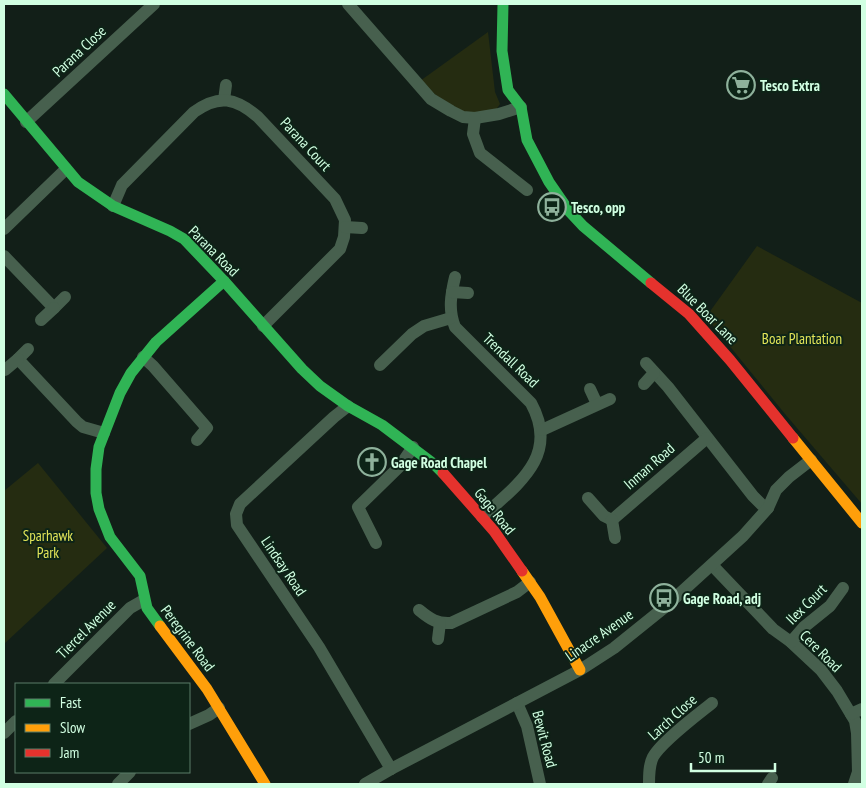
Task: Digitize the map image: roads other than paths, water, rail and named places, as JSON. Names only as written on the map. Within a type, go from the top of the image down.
[{"type":"street","name":"Parana Close","points":[[26,122],[154,4]]},
{"type":"street","points":[[348,4],[432,99],[463,117],[475,118],[499,114],[521,107]]},
{"type":"street","name":"Blue Boar Lane","points":[[503,4],[502,51],[508,90],[521,107],[526,140],[549,182],[569,211],[602,244],[689,314],[730,360],[862,522]]},
{"type":"street","points":[[113,206],[122,185],[194,112],[206,103],[224,100],[226,85]]},
{"type":"street","name":"Parana Road","points":[[4,94],[78,182],[113,206],[184,239],[302,369],[320,386],[348,406]]},
{"type":"street","name":"Parana Court","points":[[224,100],[246,106],[258,117],[336,199],[342,211],[345,226]]},
{"type":"street","points":[[475,118],[473,134],[480,153],[510,170],[528,190]]},
{"type":"street","points":[[4,229],[66,169]]},
{"type":"street","points":[[263,326],[340,249],[345,226],[362,228]]},
{"type":"street","points":[[4,256],[54,308]]},
{"type":"street","points":[[380,365],[391,348],[424,326],[451,318],[452,292],[455,277]]},
{"type":"street","name":"Peregrine Road","points":[[224,281],[156,342],[131,372],[120,393],[99,448],[96,469],[96,492],[99,509],[110,537],[140,576],[147,608],[207,689],[266,784]]},
{"type":"street","points":[[452,292],[468,293]]},
{"type":"street","points":[[42,320],[65,297]]},
{"type":"street","name":"Trendall Road","points":[[451,318],[460,334],[531,403],[538,415],[542,430]]},
{"type":"street","points":[[5,370],[28,349]]},
{"type":"street","points":[[143,357],[207,428],[198,440]]},
{"type":"street","points":[[18,359],[77,422],[83,427],[104,433]]},
{"type":"street","points":[[646,363],[654,374],[668,387],[753,496],[762,506],[768,508]]},
{"type":"street","points":[[644,384],[654,374]]},
{"type":"street","points":[[590,390],[597,404]]},
{"type":"street","points":[[482,517],[528,474],[534,462],[542,430],[610,399]]},
{"type":"street","name":"Gage Road","points":[[348,406],[382,425],[435,465],[482,517],[530,582],[580,670]]},
{"type":"street","name":"Lindsay Road","points":[[348,406],[240,504],[236,514],[237,525],[319,647],[391,769]]},
{"type":"street","name":"Inman Road","points":[[612,520],[707,438]]},
{"type":"street","points":[[376,543],[353,506],[400,466],[413,447]]},
{"type":"street","name":"Linacre Avenue","points":[[365,784],[580,670],[614,648],[665,607],[743,536],[768,508],[776,490],[811,460]]},
{"type":"street","points":[[588,498],[604,516],[612,520],[615,538]]},
{"type":"street","name":"Cere Road","points":[[712,565],[773,628],[821,670],[856,712],[858,772],[854,784]]},
{"type":"street","points":[[419,610],[431,620],[440,624],[451,623],[516,592],[530,582]]},
{"type":"street","name":"Ilex Court","points":[[791,642],[804,627],[830,606],[843,588]]},
{"type":"street","name":"Tiercel Avenue","points":[[55,683],[130,608],[144,600]]},
{"type":"street","points":[[438,639],[440,624]]},
{"type":"street","name":"Bewit Road","points":[[517,703],[527,726],[540,784]]},
{"type":"street","name":"Larch Close","points":[[649,784],[649,771],[653,758],[660,747],[712,703]]},
{"type":"street","points":[[190,724],[219,708]]},
{"type":"street","points":[[4,734],[15,722]]},
{"type":"street","points":[[118,784],[129,773]]},
{"type":"place","name":"Tesco Extra","points":[[741,85]]},
{"type":"place","name":"Tesco, opp","points":[[552,207]]},
{"type":"place","name":"Gage Road Chapel","points":[[372,462]]},
{"type":"place","name":"Gage Road, adj","points":[[664,598]]},
{"type":"park label","name":"Boar Plantation","points":[[802,338]]},
{"type":"park label","name":"Sparhawk Park","points":[[48,544]]}]
